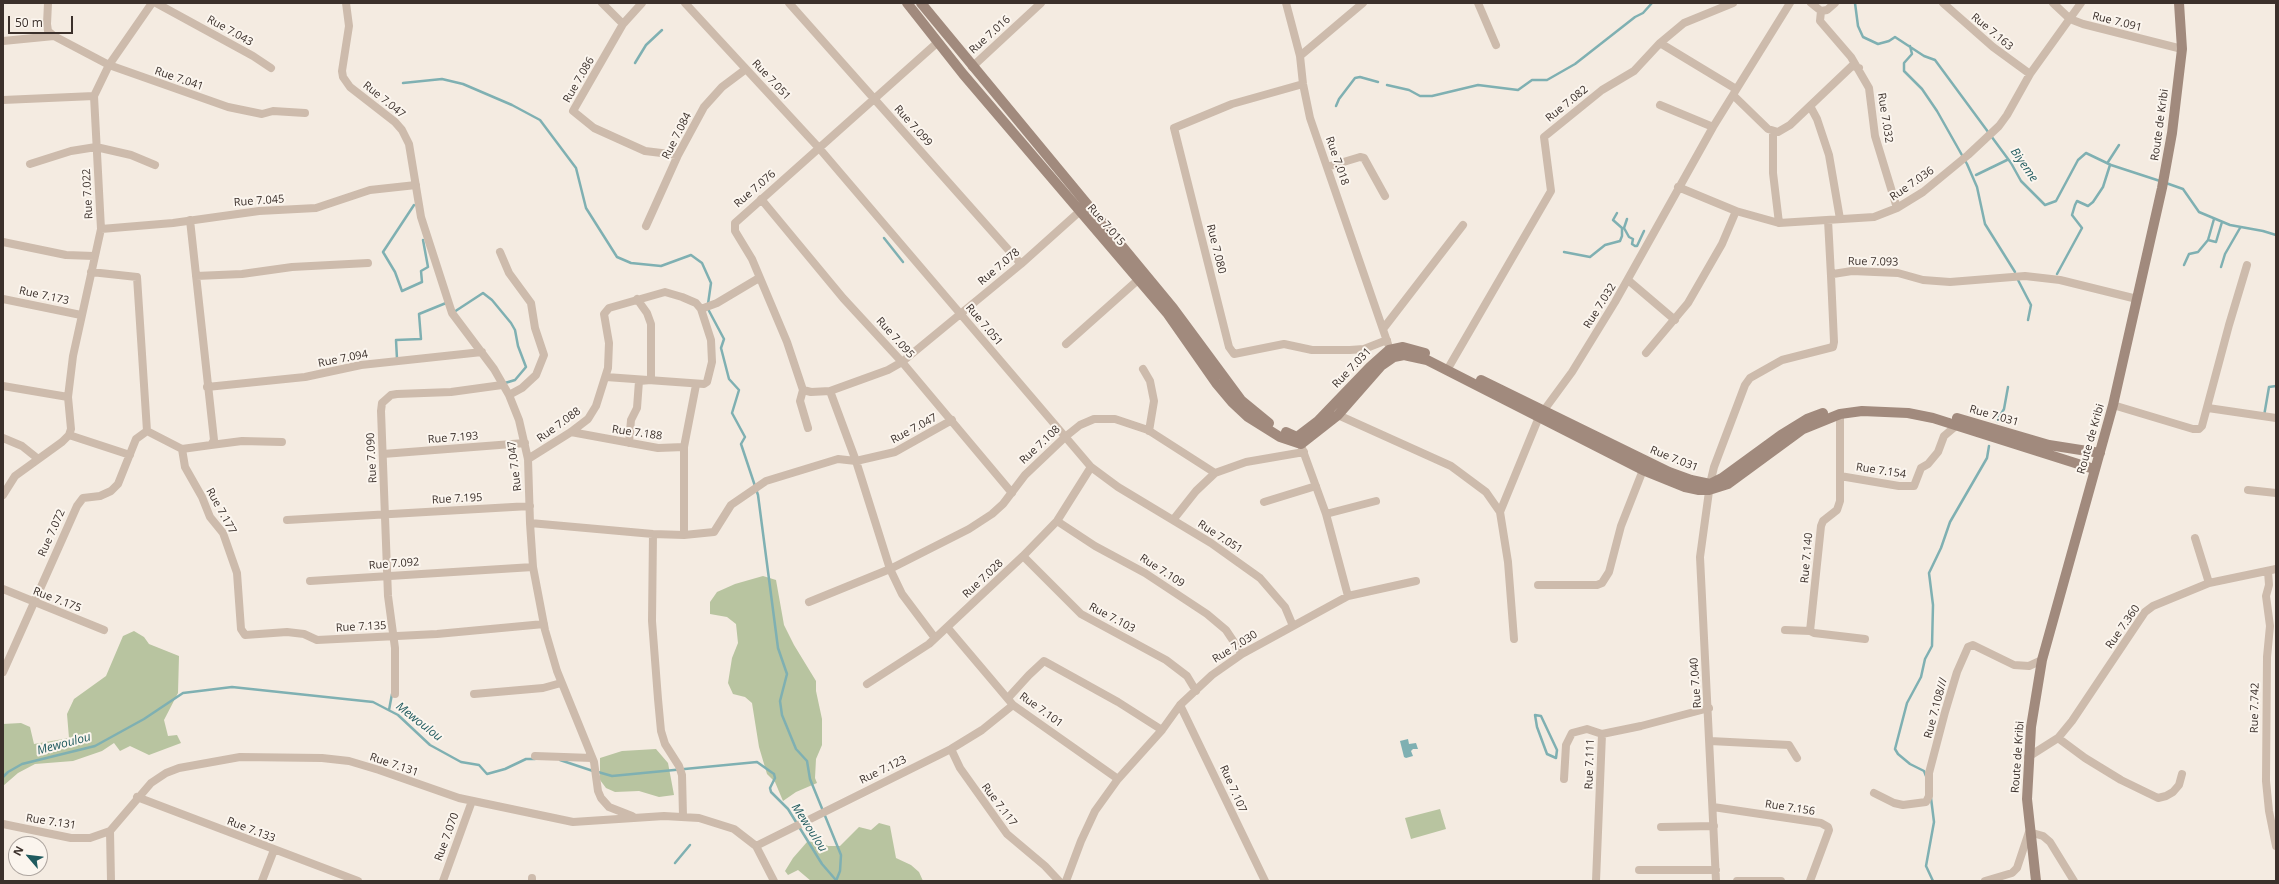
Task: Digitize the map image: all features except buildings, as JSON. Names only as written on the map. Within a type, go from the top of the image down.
[{"type":"main road","name":"Rue 7.015","points":[[907,3],[1079,212],[1167,313],[1216,383],[1239,409],[1268,431],[1301,444]]},
{"type":"main road","name":"Rue 7.015","points":[[922,3],[972,66],[1173,308],[1241,400],[1262,419],[1301,444]]},
{"type":"main road","name":"Route de Kribi","points":[[2036,881],[2029,832],[2027,800],[2028,757],[2031,727],[2042,660],[2059,606],[2094,469],[2113,405],[2165,174],[2182,49],[2179,3]]},
{"type":"main road","name":"Rue 7.031","points":[[1301,444],[1318,421],[1370,367],[1388,345],[1426,353],[1542,414],[1643,470],[1685,487],[1710,487],[1728,484],[1803,429],[1840,414],[1862,412],[1908,413],[1957,425],[1988,430]]},
{"type":"main road","name":"Rue 7.031","points":[[1301,444],[1338,415],[1382,366],[1394,357],[1404,355],[1427,360],[1669,472],[1710,487]]},
{"type":"main road","name":"Rue 7.031","points":[[1710,487],[1761,448],[1807,419],[1846,408],[1871,405],[1910,407],[1988,430],[2094,469]]},
{"type":"main road","name":"Rue 7.031","points":[[1999,434],[2049,445],[2100,453]]},
{"type":"street","points":[[48,3],[48,31],[54,36]]},
{"type":"street","name":"Rue 7.022","points":[[69,434],[72,422],[68,397],[73,356],[90,272],[101,229],[94,96],[109,65],[152,3]]},
{"type":"street","name":"Rue 7.043","points":[[156,3],[253,56],[271,68]]},
{"type":"street","name":"Rue 7.047","points":[[346,3],[349,26],[342,71],[343,77],[350,87],[402,130],[409,144],[422,217],[452,313],[482,352],[509,395],[519,420],[528,459],[530,523],[653,534],[684,535],[714,532],[718,529],[725,512],[732,505],[766,481],[838,459],[856,461],[895,452],[952,420]]},
{"type":"street","points":[[602,3],[623,24]]},
{"type":"street","name":"Rue 7.086","points":[[642,3],[623,24],[573,111],[594,128],[645,151],[678,154]]},
{"type":"street","name":"Rue 7.051","points":[[685,3],[819,148],[1091,467],[1118,487],[1231,556],[1260,578],[1285,606],[1293,626]]},
{"type":"street","name":"Rue 7.099","points":[[789,3],[1021,264]]},
{"type":"street","name":"Rue 7.016","points":[[972,66],[1042,3]]},
{"type":"street","points":[[1286,3],[1300,56],[1361,4]]},
{"type":"street","points":[[1478,3],[1496,44]]},
{"type":"street","points":[[1733,3],[1684,23],[1660,43],[1734,92],[1773,131],[1778,132],[1790,125],[1852,66],[1859,68]]},
{"type":"street","name":"Rue 7.032","points":[[1500,512],[1542,414],[1572,372],[1628,280],[1678,187],[1734,92],[1790,3]]},
{"type":"street","points":[[1811,3],[1821,11],[1827,10],[1835,3]]},
{"type":"street","name":"Rue 7.163","points":[[1943,3],[1993,47],[2030,74]]},
{"type":"street","name":"Rue 7.091","points":[[2053,3],[2070,19],[2097,29],[2182,49]]},
{"type":"street","name":"Rue 7.036","points":[[1678,187],[1736,211],[1779,223],[1874,217],[1897,208],[1923,192],[1961,161],[2007,115],[2030,74],[2082,3]]},
{"type":"street","name":"Rue 7.032","points":[[1821,11],[1820,21],[1840,43],[1859,68],[1869,88],[1875,136],[1897,208]]},
{"type":"street","points":[[3,41],[54,36]]},
{"type":"street","name":"Rue 7.041","points":[[54,36],[109,65],[228,107],[262,114],[273,111],[305,113]]},
{"type":"street","name":"Rue 7.076","points":[[808,428],[800,401],[803,390],[787,342],[752,259],[734,228],[737,220],[875,100],[938,42]]},
{"type":"street","name":"Rue 7.082","points":[[1450,366],[1551,191],[1544,137],[1602,90],[1634,71],[1660,43]]},
{"type":"street","name":"Rue 7.018","points":[[1300,56],[1303,84],[1310,118],[1388,345]]},
{"type":"street","name":"Rue 7.084","points":[[646,226],[678,154],[704,107],[722,88],[746,69]]},
{"type":"street","name":"Rue 7.080","points":[[1303,84],[1232,104],[1174,128],[1229,347],[1231,352],[1234,354],[1284,344],[1312,350],[1350,350],[1388,345]]},
{"type":"street","points":[[3,100],[94,96]]},
{"type":"street","points":[[1660,104],[1713,128]]},
{"type":"street","points":[[1810,106],[1817,119],[1830,155],[1840,219]]},
{"type":"street","points":[[1773,131],[1773,173],[1779,223]]},
{"type":"street","points":[[30,164],[71,151],[96,147],[131,155],[155,165]]},
{"type":"street","points":[[1327,167],[1360,157],[1364,158],[1385,196]]},
{"type":"street","name":"Rue 7.045","points":[[101,229],[259,211],[316,208],[370,190],[416,185]]},
{"type":"street","name":"Rue 7.095","points":[[761,199],[843,298],[902,362],[952,420],[992,472],[1012,493]]},
{"type":"street","points":[[1646,353],[1688,303],[1722,244],[1736,211]]},
{"type":"street","name":"Rue 7.078","points":[[803,390],[811,392],[830,391],[888,370],[902,362],[1021,264],[1079,212]]},
{"type":"street","points":[[190,220],[207,387],[214,440],[211,445]]},
{"type":"street","points":[[1710,487],[1745,385],[1750,378],[1782,360],[1833,347],[1828,220]]},
{"type":"street","points":[[1383,329],[1463,224]]},
{"type":"street","points":[[3,242],[66,255],[94,256]]},
{"type":"street","points":[[500,252],[509,273],[531,303],[536,328],[544,355],[536,375],[522,388],[509,395]]},
{"type":"street","points":[[196,276],[242,274],[292,267],[368,263]]},
{"type":"street","points":[[2113,405],[2193,429],[2199,429],[2202,426],[2247,265]]},
{"type":"street","name":"Rue 7.093","points":[[1831,276],[1852,271],[1898,273],[1923,280],[1950,282],[2025,276],[2060,280],[2137,300]]},
{"type":"street","points":[[90,272],[137,277],[147,431],[182,449],[242,441],[282,442]]},
{"type":"street","points":[[606,377],[696,385],[708,382],[712,362],[711,340],[701,309],[716,303],[759,278]]},
{"type":"street","points":[[1066,344],[1139,280]]},
{"type":"street","points":[[1628,280],[1675,320]]},
{"type":"street","name":"Rue 7.088","points":[[528,459],[571,432],[588,418],[592,412],[606,377],[609,343],[604,314],[609,308],[665,292],[682,297],[701,309]]},
{"type":"street","name":"Rue 7.173","points":[[3,299],[81,315]]},
{"type":"street","points":[[637,299],[647,313],[650,324],[651,380]]},
{"type":"street","name":"Rue 7.094","points":[[207,387],[305,377],[361,365],[482,352]]},
{"type":"street","points":[[1143,369],[1150,380],[1154,401],[1149,431]]},
{"type":"street","points":[[629,443],[631,420],[637,408],[640,381],[651,380]]},
{"type":"street","name":"Rue 7.090","points":[[394,694],[395,648],[392,636],[388,576],[380,411],[382,402],[391,395],[470,390],[502,384]]},
{"type":"street","points":[[684,535],[684,447],[696,385]]},
{"type":"street","points":[[3,386],[68,397]]},
{"type":"street","points":[[830,391],[856,461],[890,568],[902,594],[935,638]]},
{"type":"street","points":[[2208,408],[2276,418]]},
{"type":"street","name":"Rue 7.140","points":[[1810,631],[1821,526],[1823,521],[1837,510],[1840,501],[1840,414]]},
{"type":"street","points":[[1338,415],[1451,466],[1486,492],[1500,512],[1508,562],[1514,639]]},
{"type":"street","name":"Rue 7.108","points":[[809,602],[890,568],[969,529],[992,514],[1012,493],[1025,475],[1065,437],[1080,425],[1099,417],[1133,424],[1149,431],[1215,473]]},
{"type":"street","name":"Rue 7.154","points":[[1840,476],[1899,486],[1914,486],[1922,468],[1928,464],[1938,452],[1944,436],[1957,425]]},
{"type":"street","name":"Rue 7.072","points":[[3,672],[77,506],[83,498],[100,496],[111,491],[124,474],[136,439],[147,431]]},
{"type":"street","name":"Rue 7.188","points":[[571,432],[658,448],[684,447]]},
{"type":"street","points":[[3,495],[15,476],[37,458],[62,442],[69,434],[130,455]]},
{"type":"street","points":[[3,438],[22,446],[37,458]]},
{"type":"street","name":"Rue 7.193","points":[[383,454],[525,443]]},
{"type":"street","points":[[1173,520],[1196,491],[1215,473],[1301,444],[1326,514],[1348,596]]},
{"type":"street","name":"Rue 7.177","points":[[182,449],[185,467],[202,497],[210,517],[223,534],[237,573],[242,632]]},
{"type":"street","name":"Rue 7.028","points":[[867,684],[935,638],[1023,556],[1057,521],[1091,467]]},
{"type":"street","points":[[1538,585],[1596,585],[1602,583],[1608,572],[1621,526],[1643,470]]},
{"type":"street","points":[[1264,502],[1316,486]]},
{"type":"street","name":"Rue 7.040","points":[[1710,487],[1700,575],[1709,708],[1716,881]]},
{"type":"street","points":[[2248,490],[2276,493]]},
{"type":"street","points":[[1326,514],[1376,502]]},
{"type":"street","name":"Rue 7.195","points":[[287,520],[530,506]]},
{"type":"street","name":"Rue 7.109","points":[[1057,521],[1095,546],[1145,573],[1207,614],[1226,630],[1242,654]]},
{"type":"street","points":[[530,523],[533,567],[544,624],[562,683],[592,758],[601,798],[608,807],[619,813],[636,817]]},
{"type":"street","points":[[653,534],[652,621],[661,731],[665,744],[679,766],[682,775],[683,816]]},
{"type":"street","points":[[2195,538],[2209,583]]},
{"type":"street","name":"Rue 7.103","points":[[1023,556],[1081,614],[1166,660],[1187,676],[1196,691]]},
{"type":"street","name":"Rue 7.092","points":[[310,581],[479,569],[533,567]]},
{"type":"street","name":"Rue 7.360","points":[[2028,757],[2058,738],[2106,673],[2145,612],[2153,606],[2209,583],[2272,570]]},
{"type":"street","name":"Rue 7.742","points":[[2272,570],[2266,596],[2270,626],[2267,657],[2266,781],[2269,811],[2276,846]]},
{"type":"street","name":"Rue 7.030","points":[[1066,881],[1081,840],[1095,811],[1118,778],[1162,730],[1180,705],[1212,676],[1242,654],[1348,596],[1416,581]]},
{"type":"street","name":"Rue 7.175","points":[[3,589],[104,630]]},
{"type":"street","name":"Rue 7.135","points":[[242,632],[249,635],[296,633],[317,640],[483,630],[544,624]]},
{"type":"street","name":"Rue 7.101","points":[[947,627],[1010,701],[1118,778]]},
{"type":"street","points":[[1785,630],[1810,631],[1814,634],[1865,639]]},
{"type":"street","name":"Rue 7.108///","points":[[1874,793],[1894,803],[1903,805],[1926,802],[1929,796],[1930,773],[1946,712],[1957,672],[1968,646],[1973,645],[2014,665],[2029,666],[2042,660]]},
{"type":"street","name":"Rue 7.123","points":[[756,846],[951,749],[982,730],[1010,701],[1029,675],[1044,661],[1118,702],[1162,730]]},
{"type":"street","points":[[474,694],[543,688],[562,683]]},
{"type":"street","name":"Rue 7.107","points":[[1180,705],[1265,881]]},
{"type":"street","name":"Rue 7.111","points":[[1596,881],[1602,734],[1641,726],[1709,708]]},
{"type":"street","points":[[1564,779],[1566,745],[1572,733],[1587,730],[1602,734]]},
{"type":"street","points":[[2058,738],[2104,770],[2158,798],[2173,792],[2179,786],[2182,774]]},
{"type":"street","points":[[1710,741],[1789,745],[1797,758]]},
{"type":"street","name":"Rue 7.117","points":[[951,749],[960,768],[1007,834],[1045,866],[1059,881]]},
{"type":"street","name":"Rue 7.131","points":[[3,824],[71,838],[90,838],[110,831],[137,797],[151,783],[166,773],[179,768],[240,757],[274,756],[349,761],[428,788],[472,801],[573,822],[607,821],[636,817],[683,816],[699,818],[734,830],[756,846],[774,881]]},
{"type":"street","points":[[534,756],[592,758]]},
{"type":"street","name":"Rue 7.133","points":[[137,797],[358,881]]},
{"type":"street","name":"Rue 7.070","points":[[443,881],[472,801]]},
{"type":"street","name":"Rue 7.156","points":[[1713,807],[1821,823],[1828,827],[1827,837],[1810,881]]},
{"type":"street","points":[[1661,827],[1714,826]]},
{"type":"street","points":[[110,831],[111,881]]},
{"type":"street","points":[[1985,881],[2012,872],[2017,868],[2029,832],[2043,836],[2050,842],[2074,881]]},
{"type":"street","points":[[262,881],[274,850]]},
{"type":"street","points":[[1639,870],[1716,870]]},
{"type":"street","points":[[1737,881],[1781,881]]},
{"type":"green space","points":[[763,576],[776,580],[784,625],[794,645],[816,681],[816,691],[822,719],[822,745],[816,759],[815,778],[817,783],[796,792],[783,801],[775,782],[767,774],[759,747],[752,703],[745,697],[733,694],[728,683],[732,658],[738,643],[736,624],[727,617],[710,614],[710,602],[717,592],[735,584]]},
{"type":"green space","points":[[134,631],[144,637],[149,644],[179,656],[178,693],[164,720],[168,736],[177,735],[181,743],[149,755],[130,746],[120,751],[114,743],[102,751],[73,761],[35,764],[18,773],[3,786],[3,724],[21,723],[30,727],[34,744],[69,738],[67,714],[74,699],[106,676],[123,636]]},
{"type":"green space","points":[[656,749],[668,763],[674,795],[659,797],[639,791],[615,792],[606,788],[600,780],[600,758],[622,751]]},
{"type":"green space","points":[[1440,809],[1446,829],[1411,839],[1405,818]]},
{"type":"green space","points":[[879,823],[890,826],[896,858],[911,865],[919,872],[923,881],[811,881],[798,870],[788,875],[785,871],[793,858],[807,842],[817,841],[828,846],[840,846],[859,827],[871,830]]},
{"type":"water","points":[[1408,739],[1409,744],[1416,743],[1418,749],[1413,749],[1411,751],[1413,756],[1406,758],[1404,757],[1400,741]]},
{"type":"waterway","points":[[1387,85],[1409,90],[1420,96],[1432,96],[1478,85],[1518,90],[1532,80],[1547,80],[1575,64],[1635,17],[1643,13],[1652,3]]},
{"type":"waterway","name":"Biyeme","points":[[1855,3],[1858,26],[1863,37],[1878,44],[1889,41],[1895,37],[1924,56],[1935,60],[2011,163],[2021,181],[2045,205],[2056,201],[2078,160],[2086,153],[2111,165],[2160,181]]},
{"type":"waterway","points":[[635,63],[646,45],[662,30]]},
{"type":"waterway","points":[[1910,46],[1912,54],[1904,63],[1904,71],[1922,89],[1937,111],[1967,164],[1977,187],[1985,224],[2015,272]]},
{"type":"waterway","points":[[1336,106],[1339,99],[1355,78],[1360,77],[1378,82]]},
{"type":"waterway","points":[[403,83],[442,79],[463,84],[512,105],[540,120],[576,168],[586,208],[617,257],[631,263],[661,266],[691,255],[702,263],[711,283],[708,304]]},
{"type":"waterway","points":[[2108,162],[2119,145]]},
{"type":"waterway","points":[[1976,175],[2007,160]]},
{"type":"waterway","points":[[2057,274],[2082,228],[2072,215],[2075,205],[2077,201],[2088,206],[2093,202],[2103,187],[2110,165]]},
{"type":"waterway","name":"Biyeme","points":[[2166,183],[2183,189],[2199,212],[2230,225],[2276,235]]},
{"type":"waterway","points":[[414,205],[383,252],[395,272],[402,291],[422,282],[421,271],[428,267],[423,240]]},
{"type":"waterway","points":[[1564,252],[1590,257],[1605,245],[1620,241],[1622,236],[1622,228],[1613,220],[1617,213]]},
{"type":"waterway","points":[[1627,219],[1624,228],[1629,237],[1633,239],[1632,244],[1637,246],[1644,231]]},
{"type":"waterway","points":[[2184,265],[2189,254],[2198,252],[2208,240],[2214,219]]},
{"type":"waterway","points":[[2208,240],[2216,242],[2222,222]]},
{"type":"waterway","points":[[2221,267],[2225,254],[2240,228]]},
{"type":"waterway","points":[[884,238],[903,262]]},
{"type":"waterway","points":[[2018,280],[2031,305],[2028,320]]},
{"type":"waterway","points":[[454,312],[483,293],[492,300],[511,323],[515,330],[518,346],[526,367],[515,380],[505,383]]},
{"type":"waterway","points":[[397,359],[396,340],[421,339],[419,314],[446,303]]},
{"type":"waterway","points":[[708,309],[724,339],[721,348],[729,379],[739,390],[732,413],[745,437],[741,444],[758,495],[778,648],[787,674],[780,701],[782,715],[796,749],[807,761],[810,779],[841,855],[840,871],[836,881]]},
{"type":"waterway","points":[[2264,416],[2269,387],[2276,386]]},
{"type":"waterway","points":[[1997,421],[2004,409],[2008,387]]},
{"type":"waterway","points":[[1926,776],[1924,771],[1910,764],[1898,754],[1895,749],[1907,703],[1921,677],[1925,659],[1932,646],[1933,605],[1929,573],[1941,548],[1950,522],[1987,458],[1989,446]]},
{"type":"waterway","name":"Mewoulou","points":[[3,777],[8,772],[22,764],[95,746],[144,719],[183,693],[232,687],[373,702],[398,715],[430,745],[461,762],[479,765],[487,774],[505,769],[526,759],[535,759]]},
{"type":"waterway","points":[[389,710],[392,694]]},
{"type":"waterway","points":[[1535,715],[1541,716],[1557,750],[1556,758],[1547,754],[1537,727],[1535,715]]},
{"type":"waterway","name":"Mewoulou","points":[[560,760],[593,771]]},
{"type":"waterway","name":"Mewoulou","points":[[598,772],[612,776],[757,762],[774,774],[775,778],[770,788],[771,792],[788,809],[822,864],[835,879]]},
{"type":"waterway","points":[[1931,798],[1934,822],[1926,866],[1933,881]]},
{"type":"waterway","points":[[675,863],[690,845]]}]
